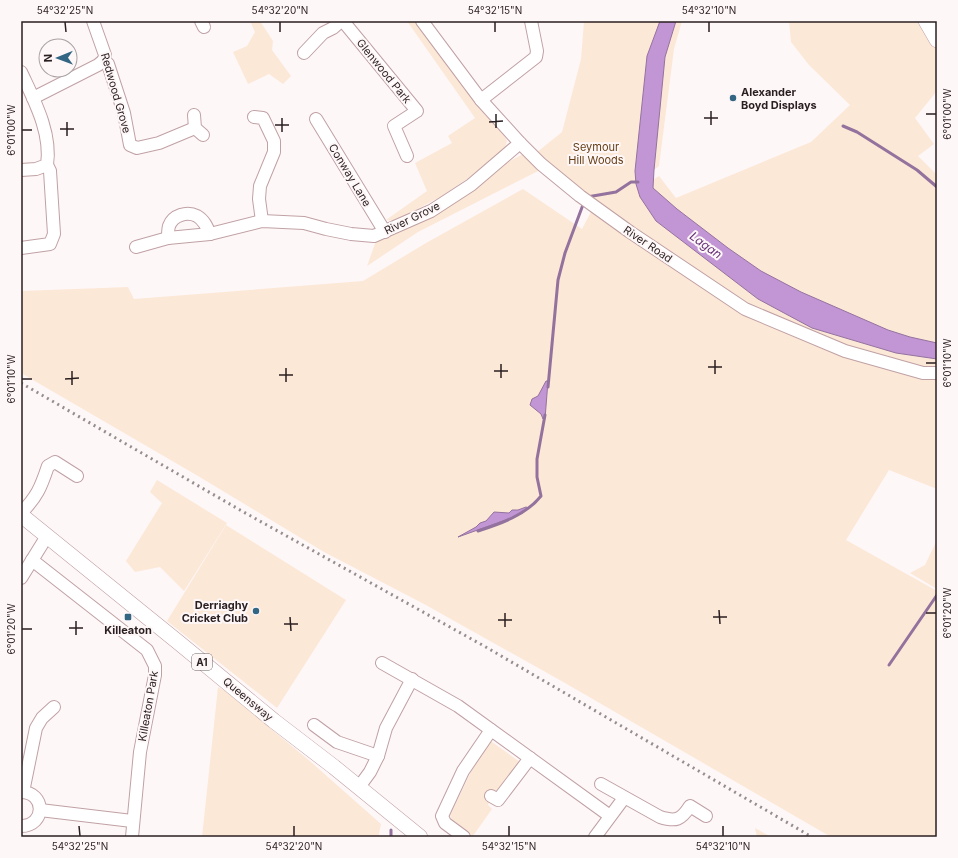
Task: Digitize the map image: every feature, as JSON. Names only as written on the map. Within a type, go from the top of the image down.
[{"type":"main road","points":[[926,21],[937,40]]},
{"type":"main road","name":"Queensway","points":[[21,514],[274,721],[359,787],[420,837]]},
{"type":"street","name":"Redwood Grove","points":[[93,21],[105,55],[104,60],[108,64],[124,113],[130,144],[137,148],[159,143],[197,126]]},
{"type":"street","points":[[304,53],[323,33],[342,21]]},
{"type":"street","name":"Glenwood Park","points":[[342,21],[417,111],[394,126],[407,156]]},
{"type":"street","name":"River Road","points":[[422,21],[481,100],[520,143],[541,164],[630,232],[745,309],[845,351],[923,373],[937,373]]},
{"type":"street","points":[[481,100],[536,56],[537,51],[531,21]]},
{"type":"street","points":[[33,98],[98,65],[104,60]]},
{"type":"street","points":[[21,72],[33,98],[44,130],[48,154],[47,165],[50,171],[54,234],[50,244],[21,248]]},
{"type":"street","points":[[254,117],[264,118],[274,141],[274,152],[260,186],[259,199],[262,221]]},
{"type":"street","name":"Conway Lane","points":[[316,119],[385,232]]},
{"type":"street","name":"River Grove","points":[[136,247],[168,238],[210,234],[262,221],[304,223],[351,234],[374,236],[431,211],[472,185],[520,143]]},
{"type":"street","points":[[21,170],[36,169],[47,165]]},
{"type":"street","points":[[168,238],[169,225],[177,216],[183,214],[196,216],[203,222],[210,234]]},
{"type":"street","points":[[21,514],[32,502],[40,489],[48,466],[55,462],[78,476]]},
{"type":"street","points":[[21,578],[47,536]]},
{"type":"street","name":"Killeaton Park","points":[[32,560],[147,650],[155,666],[140,752],[132,822],[132,837]]},
{"type":"street","points":[[382,663],[458,706],[610,816]]},
{"type":"street","points":[[359,787],[370,772],[378,756],[386,728],[412,679]]},
{"type":"street","points":[[25,830],[34,822],[40,810],[39,804],[33,795],[22,792],[36,728],[42,718],[54,707]]},
{"type":"street","points":[[314,725],[337,742],[378,756]]},
{"type":"street","points":[[464,837],[445,823],[442,816],[463,771],[491,730]]},
{"type":"street","points":[[491,796],[498,800],[530,758]]},
{"type":"street","points":[[601,784],[624,798],[670,821],[678,819],[685,814],[690,806],[706,816]]},
{"type":"street","points":[[595,837],[624,798]]},
{"type":"street","points":[[40,810],[132,822]]},
{"type":"green space","points":[[250,21],[260,21],[273,41],[272,50],[291,76],[283,84],[269,74],[248,84],[233,52],[247,46],[255,32]]},
{"type":"green space","points":[[407,21],[417,21],[503,133],[507,141],[505,148],[470,177],[440,197],[395,221],[386,220],[427,191],[415,163],[452,143],[448,136],[475,118]]},
{"type":"green space","name":"Seymour Hill Woods","points":[[584,21],[660,21],[647,56],[635,171],[758,299],[812,328],[896,353],[937,359],[937,489],[889,470],[846,540],[937,591],[937,837],[831,837],[565,683],[424,604],[324,552],[198,476],[21,373],[21,291],[128,287],[134,299],[363,281],[426,243],[523,189],[582,229],[593,208],[548,166],[418,232],[367,266],[376,241],[384,239],[438,212],[464,196],[506,163],[525,153],[536,153],[562,132],[581,59]]},
{"type":"green space","points":[[676,21],[682,21],[674,49],[659,166],[654,170],[665,57]]},
{"type":"green space","points":[[789,21],[920,21],[937,50],[937,91],[915,118],[934,144],[918,156],[937,175],[937,343],[888,330],[801,292],[761,271],[677,209],[653,188],[654,179],[659,176],[676,198],[811,142],[850,105],[809,65],[791,42]]},
{"type":"green space","points":[[157,480],[227,523],[184,591],[160,567],[135,572],[126,561],[162,503],[150,492]]},
{"type":"green space","name":"Derriaghy Cricket Club","points":[[226,525],[346,600],[277,708],[167,621]]},
{"type":"green space","points":[[937,540],[937,589],[910,573],[925,565]]},
{"type":"green space","points":[[218,687],[225,691],[311,762],[381,824],[379,834],[380,837],[202,837]]},
{"type":"green space","points":[[490,742],[520,762],[498,792],[488,800],[488,805],[492,809],[473,836],[452,820],[450,815],[471,772]]},
{"type":"green space","points":[[755,828],[771,837],[757,837]]},
{"type":"water","name":"Lagan","points":[[660,21],[676,21],[665,57],[653,188],[677,209],[761,271],[801,292],[888,330],[937,343],[937,359],[896,353],[812,328],[758,299],[656,221],[640,197],[636,184],[635,171],[647,56]]},
{"type":"water","points":[[546,381],[548,381],[545,419],[543,419],[541,414],[530,405],[532,399],[538,396]]},
{"type":"water","points":[[526,507],[529,508],[517,516],[458,537],[476,527],[480,523],[486,521],[494,512],[509,513],[512,510],[518,510]]},
{"type":"waterway","points":[[843,126],[857,132],[917,170],[937,187]]},
{"type":"waterway","points":[[587,197],[616,192],[631,182],[638,182]]},
{"type":"waterway","points":[[548,387],[558,280],[565,253],[584,202]]},
{"type":"waterway","points":[[478,531],[504,522],[520,514],[535,503],[541,496],[537,477],[537,459],[545,415]]},
{"type":"waterway","points":[[889,665],[937,595]]},
{"type":"waterway","points":[[391,830],[391,837]]},
{"type":"railway","points":[[21,383],[240,510],[484,646],[812,837]]},
{"type":"place","name":"Alexander Boyd Displays","points":[[733,98]]},
{"type":"place","name":"Derriaghy Cricket Club","points":[[256,611]]},
{"type":"place","name":"Killeaton","points":[[128,617]]}]
